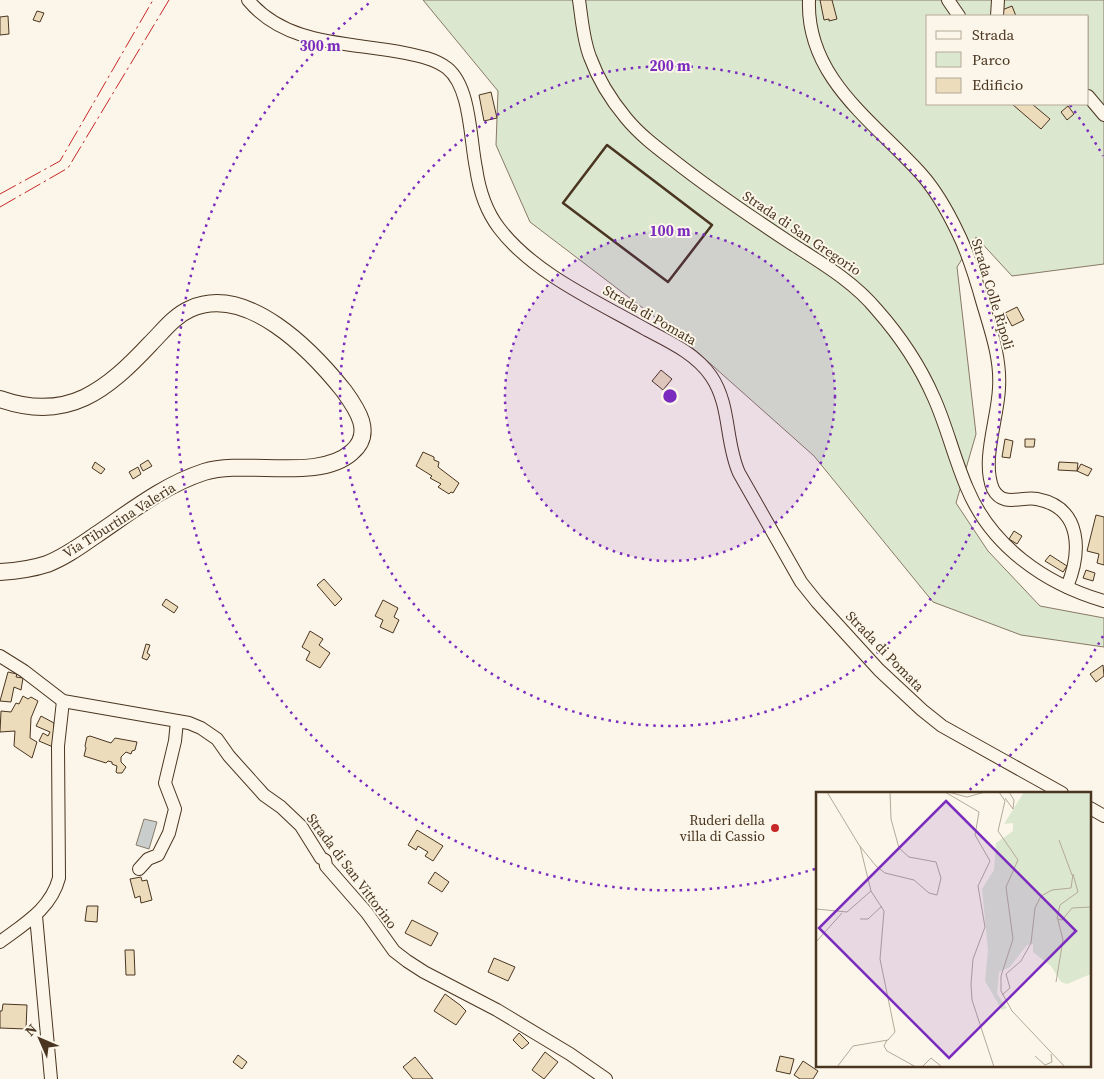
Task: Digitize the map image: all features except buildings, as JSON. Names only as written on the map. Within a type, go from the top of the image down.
[{"type":"main road","name":"Via Tiburtina Valeria","points":[[0,398],[17,404],[51,407],[63,406],[86,397],[116,379],[180,315],[198,306],[220,302],[254,312],[272,322],[295,339],[346,395],[360,417],[363,431],[362,440],[352,452],[329,464],[276,469],[232,468],[211,470],[186,479],[144,502],[78,548],[63,556],[38,566],[0,572]]},
{"type":"street","name":"Strada di Pomata","points":[[248,0],[258,11],[270,19],[309,37],[328,42],[385,49],[418,56],[436,61],[449,70],[456,78],[462,93],[475,166],[482,192],[493,218],[503,232],[529,258],[550,274],[675,345],[702,366],[713,379],[722,400],[728,422],[731,452],[739,473],[791,566],[813,597],[879,670],[937,722],[1060,792]]},
{"type":"street","name":"Strada di San Gregorio","points":[[579,0],[584,36],[590,57],[604,87],[626,118],[642,135],[691,174],[833,271],[868,299],[899,338],[927,383],[937,404],[965,484],[982,516],[1019,557],[1042,574],[1067,587],[1104,601]]},
{"type":"street","name":"Strada Colle Ripoli","points":[[809,0],[814,36],[833,79],[860,114],[927,182],[946,210],[963,243],[993,336],[998,363],[999,397],[989,466],[991,481],[995,492],[1003,499],[1011,501],[1034,499],[1045,501],[1060,510],[1069,520],[1075,533],[1077,552],[1074,569],[1067,587]]},
{"type":"street","points":[[948,0],[958,15]]},
{"type":"street","points":[[997,15],[998,0]]},
{"type":"street","points":[[1089,97],[1104,115]]},
{"type":"street","name":"Strada di San Vittorino","points":[[0,656],[24,671],[63,702],[189,723],[198,726],[217,739],[245,775],[264,795],[297,822],[321,858],[325,860],[326,866],[367,913],[394,951],[424,972],[497,1010],[562,1049],[606,1079]]},
{"type":"street","points":[[0,942],[36,916],[54,893],[59,878],[58,746],[63,702]]},
{"type":"street","points":[[139,869],[148,859],[158,856],[169,834],[175,809],[165,783],[175,741],[177,721]]},
{"type":"street","points":[[1092,809],[1104,816]]},
{"type":"street","points":[[36,916],[51,1079]]},
{"type":"green space","points":[[423,0],[1104,0],[1104,264],[1012,276],[976,237],[957,267],[976,434],[956,503],[988,551],[1040,606],[1104,618],[1104,647],[1021,635],[933,602],[814,456],[677,334],[530,222],[496,145],[498,91]]},
{"type":"shaded area","points":[[144,819],[157,822],[149,849],[136,845]]},
{"type":"wall","points":[[607,145],[712,225],[668,282],[563,203],[607,145]]},
{"type":"power","points":[[0,194],[60,161],[153,0]]},
{"type":"power","points":[[0,207],[68,168],[169,0]]},
{"type":"place","name":"Ruderi della villa di Cassio","points":[[775,828]]}]
